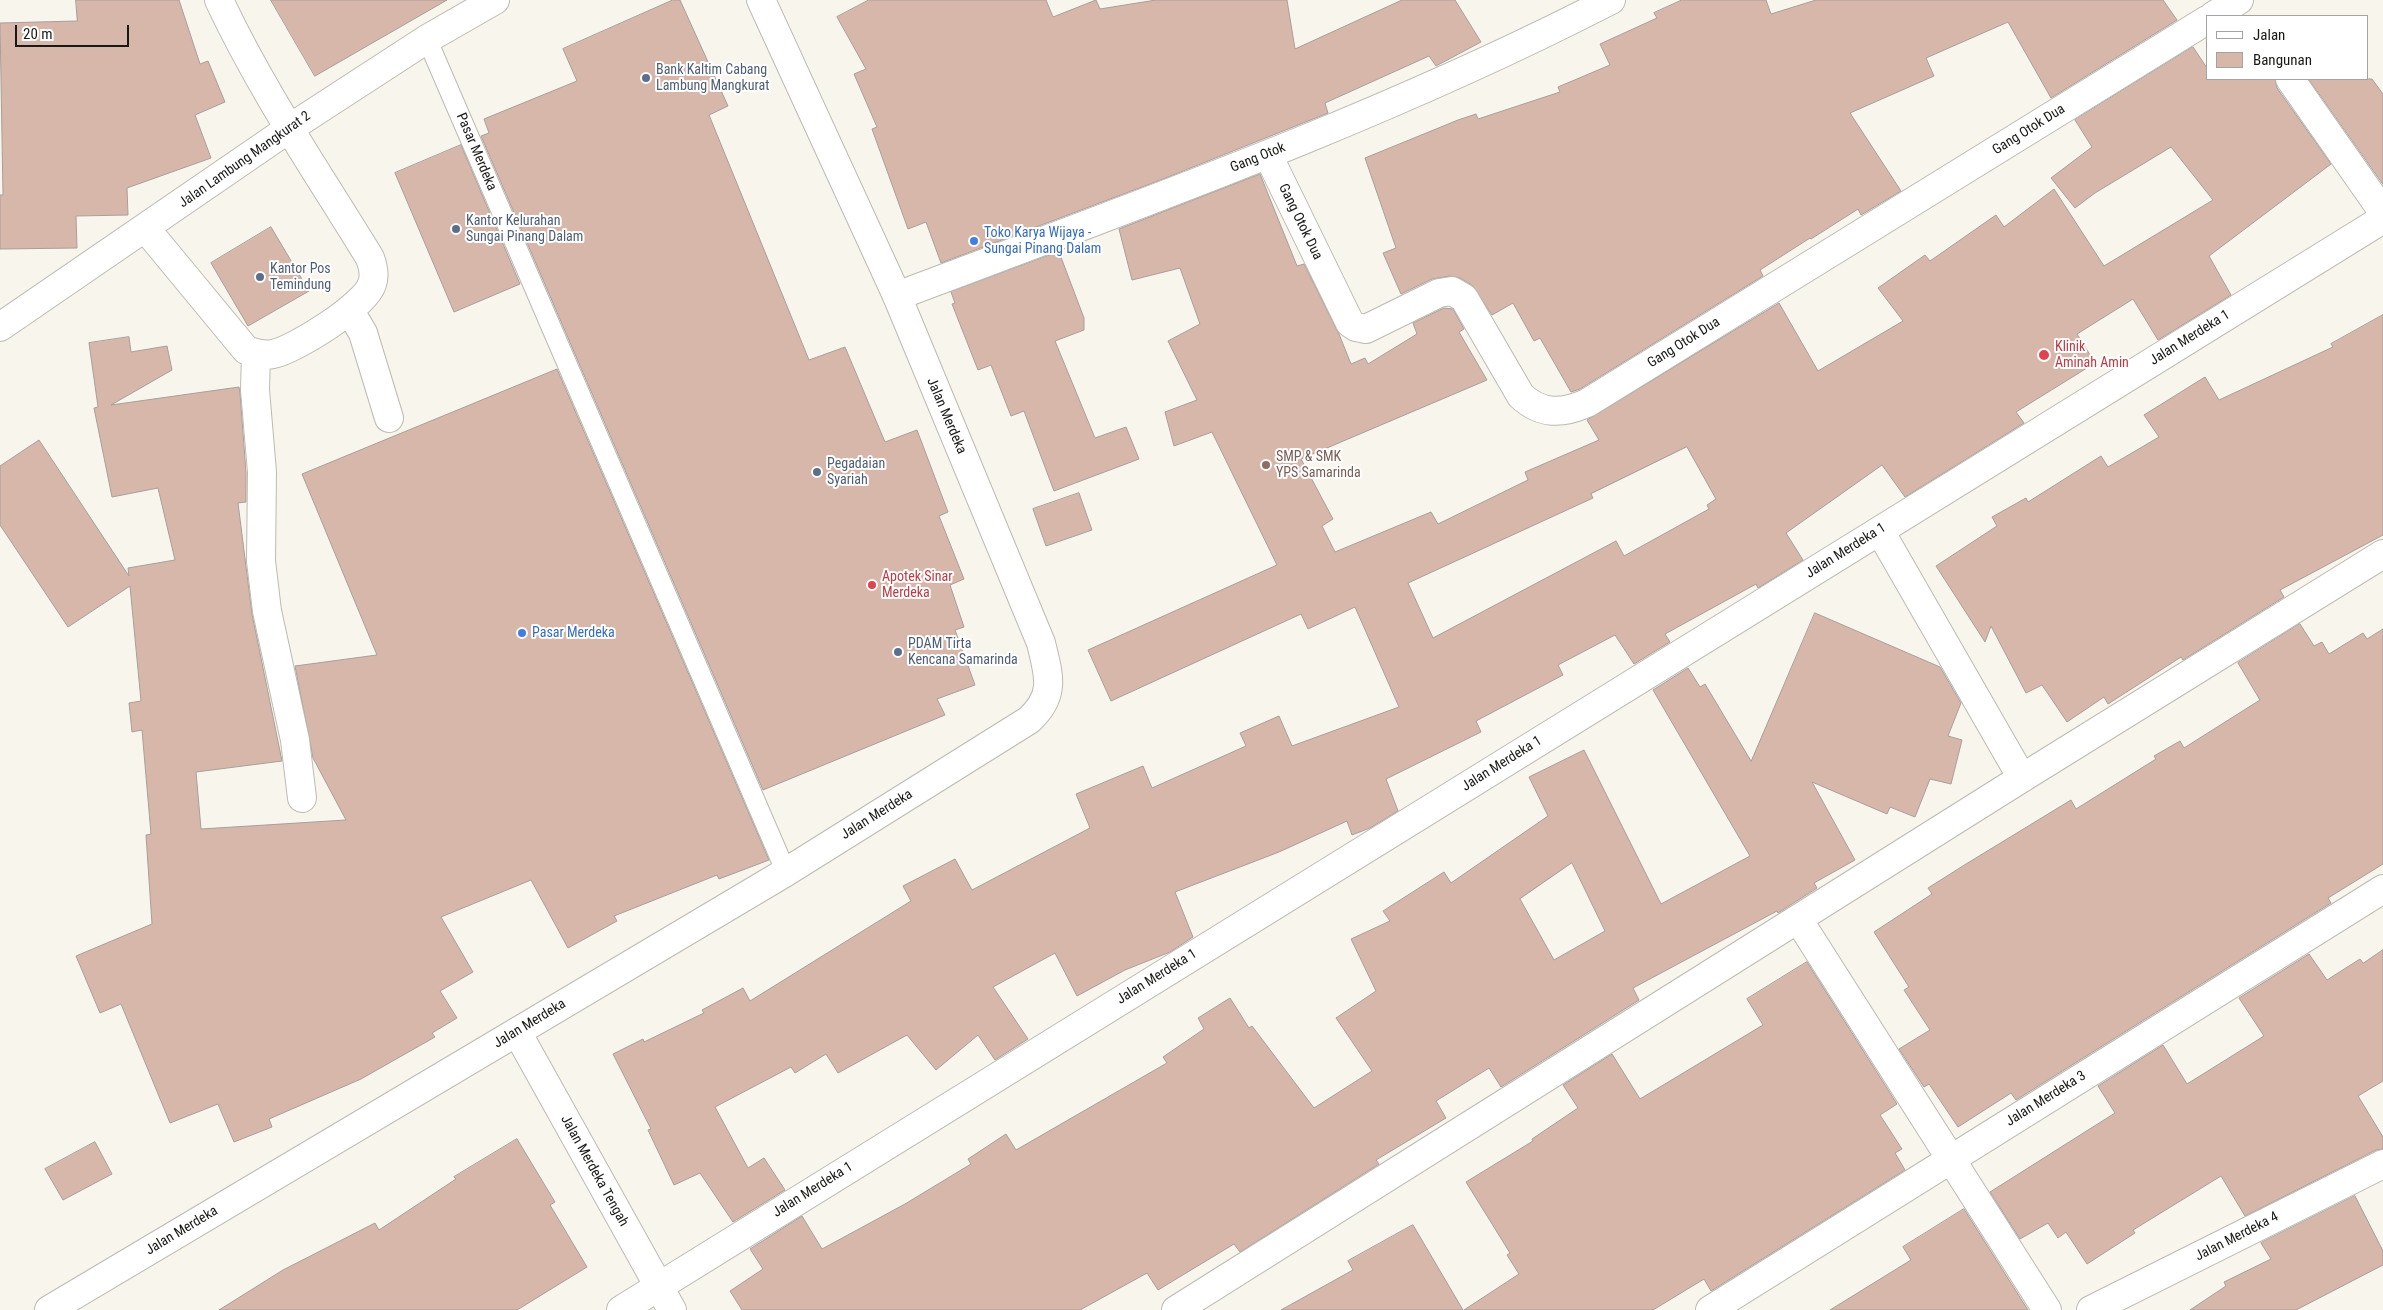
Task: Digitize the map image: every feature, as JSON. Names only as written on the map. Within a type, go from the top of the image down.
[{"type":"street","points":[[146,229],[246,350],[256,354],[272,354],[286,350],[350,311],[372,284],[374,273],[370,258],[290,128],[235,33],[219,0]]},
{"type":"street","name":"Jalan Lambung Mangkurat 2","points":[[0,327],[146,229],[290,128],[427,39],[495,0]]},
{"type":"street","name":"Jalan Merdeka","points":[[49,1310],[786,872],[1029,720],[1041,709],[1049,687],[1041,642],[897,296],[761,0]]},
{"type":"street","name":"Gang Otok","points":[[897,296],[1268,156],[1557,28],[1612,0]]},
{"type":"street","name":"Gang Otok Dua","points":[[1268,156],[1350,323],[1356,327],[1366,329],[1440,292],[1456,292],[1464,298],[1521,396],[1531,405],[1545,411],[1565,411],[1587,403],[2206,21]]},
{"type":"street","points":[[2291,80],[2383,212]]},
{"type":"street","name":"Jalan Merdeka 1","points":[[620,1310],[2383,219]]},
{"type":"street","points":[[350,311],[363,333],[389,418]]},
{"type":"street","points":[[256,354],[255,390],[262,472],[261,561],[267,611],[295,740],[302,798]]},
{"type":"street","points":[[1880,531],[2022,778]]},
{"type":"street","points":[[1176,1310],[2022,778],[2383,554]]},
{"type":"street","name":"Jalan Merdeka 3","points":[[1721,1307],[1952,1157],[2383,889]]},
{"type":"street","points":[[1798,919],[1952,1157],[2047,1310]]},
{"type":"street","name":"Jalan Merdeka Tengah","points":[[517,1032],[672,1310]]},
{"type":"street","name":"Jalan Merdeka 4","points":[[2091,1310],[2383,1164]]},
{"type":"lane","name":"Pasar Merdeka","points":[[427,39],[786,872]]},
{"type":"building","points":[[76,0],[179,0],[200,64],[208,61],[225,102],[195,115],[211,158],[127,188],[128,215],[76,216],[77,248],[0,249],[0,195],[3,195],[0,23],[77,21]]},
{"type":"building","points":[[271,0],[447,0],[315,76]]},
{"type":"building","points":[[673,0],[680,0],[728,106],[709,115],[809,360],[845,347],[885,442],[917,430],[948,512],[939,516],[964,579],[950,585],[964,627],[955,630],[975,685],[937,699],[945,715],[763,790],[481,136],[489,133],[484,119],[577,81],[563,49]]},
{"type":"building","points":[[869,0],[1046,0],[1053,17],[1096,0],[1100,9],[1156,0],[1287,0],[1295,49],[1402,0],[1455,0],[1481,42],[1436,66],[1429,56],[1325,103],[1328,113],[1163,179],[941,263],[926,222],[908,229],[872,129],[877,127],[854,74],[866,69],[837,17]]},
{"type":"building","points":[[1682,0],[1766,0],[1771,14],[1816,0],[2163,0],[2177,20],[2051,98],[2008,22],[1926,58],[1934,76],[1850,113],[1901,191],[1861,215],[1858,209],[1810,238],[1760,270],[1763,276],[1580,389],[1571,392],[1540,338],[1534,341],[1513,303],[1492,315],[1472,285],[1460,278],[1450,276],[1432,279],[1401,294],[1383,253],[1396,248],[1365,158],[1458,120],[1476,114],[1478,119],[1560,92],[1558,87],[1610,65],[1600,44],[1657,18],[1654,13]]},
{"type":"building","points":[[2193,47],[2206,66],[2206,80],[2275,80],[2277,88],[2331,164],[2209,256],[2231,295],[2158,340],[2133,299],[2077,334],[2095,363],[2016,412],[2024,423],[1905,497],[1882,465],[1786,533],[1803,560],[1758,588],[1756,584],[1665,634],[1670,642],[1634,664],[1615,635],[1558,665],[1563,675],[1476,721],[1481,732],[1386,779],[1398,811],[1370,828],[1352,835],[1347,821],[1279,852],[1175,892],[1193,937],[1170,952],[1125,970],[1077,996],[1055,953],[993,987],[1028,1039],[995,1060],[978,1035],[936,1070],[907,1035],[838,1073],[826,1054],[795,1073],[791,1067],[715,1107],[748,1168],[764,1158],[785,1190],[733,1222],[700,1173],[674,1185],[648,1130],[651,1129],[613,1054],[643,1039],[644,1042],[704,1013],[702,1010],[743,988],[750,1001],[911,901],[903,886],[955,859],[972,890],[1090,828],[1076,794],[1143,766],[1152,788],[1246,746],[1240,733],[1279,716],[1292,746],[1399,707],[1355,607],[1308,629],[1301,614],[1111,701],[1088,650],[1277,565],[1212,432],[1174,446],[1165,412],[1197,400],[1168,341],[1200,324],[1180,268],[1132,280],[1119,229],[1260,174],[1297,266],[1304,264],[1339,334],[1351,364],[1365,358],[1368,364],[1417,334],[1413,323],[1444,308],[1453,309],[1464,329],[1459,332],[1487,380],[1301,459],[1333,519],[1322,526],[1335,552],[1431,512],[1438,524],[1528,480],[1525,472],[1599,440],[1587,420],[1779,303],[1818,371],[1903,321],[1878,288],[1925,255],[1930,261],[1996,215],[2004,227],[2054,189],[2104,266],[2213,200],[2171,147],[2095,193],[2075,208],[2051,178],[2092,147],[2075,120]],"holes":[[[1687,447],[1716,499],[1707,505],[1709,509],[1624,556],[1616,541],[1433,638],[1408,583],[1593,498],[1591,494]]]},
{"type":"building","points":[[2372,79],[2383,94],[2383,184],[2310,80]]},
{"type":"building","name":"Kantor Kelurahan Sungai Pinang Dalam","points":[[461,145],[520,284],[454,312],[395,173]]},
{"type":"building","name":"Kantor Pos Temindung","points":[[271,227],[309,291],[248,326],[211,263]]},
{"type":"building","points":[[1059,252],[1084,318],[1084,330],[1055,341],[1095,438],[1126,427],[1139,459],[1054,491],[1024,411],[1011,416],[991,365],[978,370],[952,304],[955,303],[951,292]]},
{"type":"building","points":[[2383,315],[2383,535],[2280,590],[2284,597],[2183,660],[2181,657],[2108,704],[2104,697],[2067,722],[2042,685],[2026,693],[1991,626],[1985,642],[1936,566],[1997,526],[1992,517],[2026,498],[2028,502],[2101,456],[2108,467],[2159,437],[2144,415],[2205,377],[2219,400],[2333,347],[2331,344]]},
{"type":"building","points":[[129,337],[131,352],[167,346],[172,370],[111,405],[239,387],[240,393],[246,473],[246,502],[238,503],[252,614],[282,761],[196,772],[201,829],[346,820],[313,758],[295,666],[377,655],[302,474],[557,369],[769,860],[719,879],[717,875],[614,916],[617,921],[568,948],[531,880],[441,917],[473,972],[440,991],[457,1018],[432,1033],[435,1037],[361,1079],[269,1119],[272,1127],[234,1142],[218,1104],[170,1123],[121,1004],[100,1013],[76,956],[152,924],[146,835],[151,834],[142,730],[132,732],[129,703],[141,701],[130,586],[68,627],[0,525],[0,466],[39,440],[129,576],[128,568],[175,560],[158,488],[112,497],[94,408],[98,407],[89,343]]},
{"type":"building","points":[[1079,493],[1092,530],[1046,546],[1033,509]]},
{"type":"building","points":[[1815,613],[1940,667],[1961,703],[1948,736],[1962,740],[1951,784],[1930,779],[1915,817],[1890,807],[1887,814],[1812,782],[1855,860],[1814,883],[1817,888],[1778,913],[1777,911],[1633,988],[1639,1000],[1501,1087],[1489,1068],[1436,1101],[1446,1118],[1376,1160],[1379,1164],[1240,1252],[1234,1244],[1158,1290],[1147,1273],[1080,1310],[742,1310],[730,1291],[763,1269],[750,1249],[802,1216],[822,1249],[905,1204],[971,1164],[968,1159],[1006,1134],[1016,1150],[1167,1063],[1163,1057],[1204,1029],[1198,1018],[1230,998],[1249,1028],[1252,1026],[1314,1108],[1372,1071],[1336,1018],[1376,991],[1351,939],[1390,921],[1383,911],[1444,872],[1451,883],[1548,816],[1529,777],[1584,750],[1661,904],[1750,856],[1653,690],[1688,668],[1700,687],[1705,684],[1751,761]],"holes":[[[1572,863],[1605,931],[1554,960],[1520,899]]]},
{"type":"building","points":[[2300,624],[2314,646],[2322,642],[2329,654],[2363,633],[2367,639],[2383,629],[2383,864],[2328,898],[2331,903],[2016,1100],[2011,1093],[1958,1127],[1929,1084],[1924,1087],[1899,1049],[1930,1030],[1904,990],[1909,987],[1874,932],[1932,894],[1928,888],[2071,800],[2076,809],[2156,759],[2154,756],[2180,741],[2184,748],[2260,700],[2238,663]]},
{"type":"building","points":[[2383,950],[2383,1081],[2358,1096],[2383,1137],[2383,1149],[2376,1150],[2245,1216],[2221,1176],[2133,1230],[2135,1233],[2087,1264],[2066,1232],[2058,1238],[2048,1223],[2020,1239],[1990,1192],[2115,1113],[2098,1086],[2163,1045],[2187,1084],[2264,1036],[2239,998],[2309,954],[2327,980],[2360,959],[2363,963]]},
{"type":"building","points":[[1807,962],[1897,1104],[1880,1115],[1902,1149],[1895,1153],[1905,1170],[1711,1291],[1704,1279],[1653,1310],[1464,1310],[1519,1274],[1507,1255],[1510,1253],[1466,1182],[1533,1141],[1532,1139],[1578,1108],[1563,1085],[1612,1054],[1640,1099],[1763,1025],[1747,999]]},
{"type":"building","points":[[517,1139],[555,1202],[550,1205],[587,1267],[517,1310],[219,1310],[283,1270],[375,1223],[379,1230],[456,1179],[454,1177]]},
{"type":"building","points":[[95,1142],[112,1174],[63,1200],[45,1169]]},
{"type":"building","points":[[2355,1196],[2383,1251],[2383,1265],[2296,1310],[2190,1310],[2226,1286],[2224,1282],[2271,1259],[2261,1243]]},
{"type":"building","points":[[1964,1209],[2028,1310],[1830,1310],[1911,1260],[1903,1247]]},
{"type":"building","points":[[1413,1225],[1463,1310],[1281,1310],[1353,1270],[1348,1261]]},
{"type":"place","name":"Bank Kaltim Cabang Lambung Mangkurat","points":[[646,78]]},
{"type":"place","name":"Kantor Kelurahan Sungai Pinang Dalam","points":[[456,229]]},
{"type":"place","name":"Toko Karya Wijaya - Sungai Pinang Dalam","points":[[974,241]]},
{"type":"place","name":"Kantor Pos Temindung","points":[[260,277]]},
{"type":"place","name":"Klinik Aminah Amin","points":[[2044,355]]},
{"type":"place","name":"SMP & SMK YPS Samarinda","points":[[1266,465]]},
{"type":"place","name":"Pegadaian Syariah","points":[[817,472]]},
{"type":"place","name":"Apotek Sinar Merdeka","points":[[872,585]]},
{"type":"place","name":"Pasar Merdeka","points":[[522,633]]},
{"type":"place","name":"PDAM Tirta Kencana Samarinda","points":[[898,652]]}]
